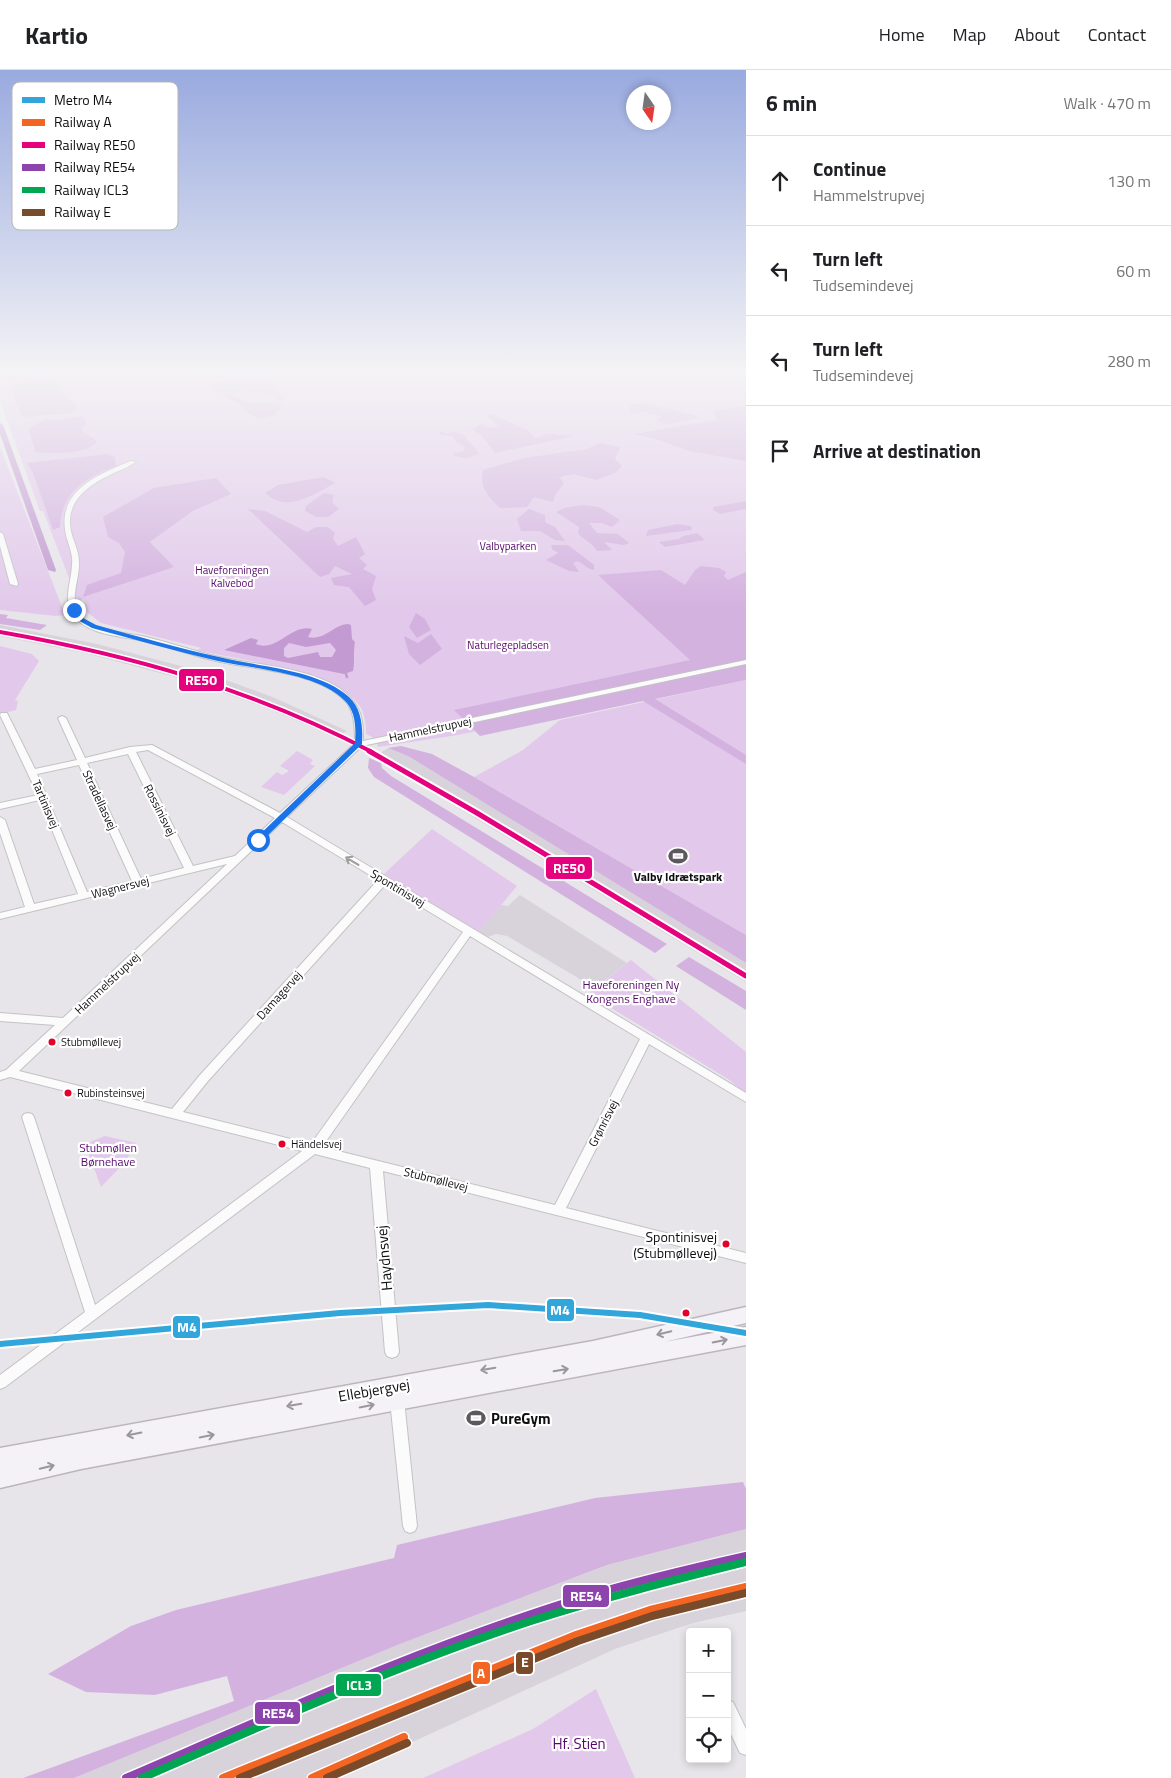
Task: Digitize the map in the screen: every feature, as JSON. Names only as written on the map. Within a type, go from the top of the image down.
[{"type":"main road","name":"Ellebjergvej","points":[[0,1458],[593,1350],[746,1315]]},
{"type":"main road","name":"Ellebjergvej","points":[[0,1478],[81,1459],[746,1336]]},
{"type":"street","points":[[133,462],[89,484],[77,494],[69,505],[64,520],[75,553],[73,602],[78,618],[94,626],[120,634],[218,659],[296,675],[325,685],[348,700],[356,714],[359,728],[358,744]]},
{"type":"street","points":[[0,534],[14,584]]},
{"type":"street","name":"Hammelstrupvej","points":[[5,1074],[66,1022],[358,744],[746,662]]},
{"type":"street","name":"Tartinisvej","points":[[4,715],[32,772],[84,896]]},
{"type":"street","name":"Stradellasvej","points":[[62,718],[138,882]]},
{"type":"street","name":"Spontinisvej","points":[[32,772],[149,747],[282,818],[746,1098]]},
{"type":"street","name":"Rossinisvej","points":[[130,750],[190,870]]},
{"type":"street","points":[[0,806],[43,797]]},
{"type":"street","points":[[0,820],[31,908]]},
{"type":"street","name":"Wagnersvej","points":[[0,916],[239,858]]},
{"type":"street","name":"Damagervej","points":[[176,1114],[209,1072],[384,880]]},
{"type":"street","points":[[0,1383],[315,1148],[469,931]]},
{"type":"street","points":[[0,1017],[66,1022]]},
{"type":"street","name":"Grønrisvej","points":[[559,1210],[647,1037]]},
{"type":"street","name":"Stubmøllevej","points":[[5,1074],[315,1148],[746,1258]]},
{"type":"street","points":[[28,1117],[92,1315]]},
{"type":"street","name":"Haydnsvej","points":[[376,1164],[392,1352]]},
{"type":"street","points":[[397,1400],[410,1526]]},
{"type":"street","points":[[731,1716],[746,1746]]},
{"type":"shaded area","points":[[35,449],[87,449],[69,452],[36,452]]},
{"type":"shaded area","points":[[464,449],[475,449],[479,454],[467,458],[454,456],[454,453],[463,452]]},
{"type":"shaded area","points":[[492,449],[515,449],[495,453]]},
{"type":"shaded area","points":[[587,449],[619,449],[615,459],[622,466],[615,473],[596,480],[574,474],[559,477],[564,483],[555,495],[553,502],[534,497],[527,507],[500,508],[488,496],[483,487],[483,470],[524,458]]},
{"type":"shaded area","points":[[683,449],[746,449],[746,461]]},
{"type":"shaded area","points":[[107,454],[115,457],[116,466],[95,475],[77,488],[65,505],[61,515],[60,527],[53,530],[33,473],[27,463]]},
{"type":"shaded area","points":[[324,477],[335,483],[300,500],[282,502],[273,499],[265,493],[278,485]]},
{"type":"shaded area","points":[[216,478],[231,494],[193,511],[150,542],[174,567],[83,597],[87,585],[121,573],[125,552],[119,543],[108,537],[103,517],[154,488]]},
{"type":"shaded area","points":[[324,493],[334,495],[332,502],[339,509],[328,517],[316,517],[305,511],[306,506]]},
{"type":"shaded area","points":[[746,501],[746,509],[720,514],[713,510],[713,507]]},
{"type":"shaded area","points":[[582,505],[599,507],[620,520],[612,527],[602,523],[589,523],[597,533],[618,534],[629,543],[624,545],[604,542],[612,550],[597,551],[578,533],[579,527],[556,512],[564,508]]},
{"type":"shaded area","points":[[248,509],[265,511],[307,532],[316,527],[328,527],[335,533],[333,539],[338,546],[356,537],[365,554],[359,558],[367,565],[363,569],[376,576],[372,589],[376,600],[365,606],[349,587],[334,585],[331,578],[352,574],[335,566],[329,574],[320,577]]},
{"type":"shaded area","points":[[529,509],[545,515],[545,522],[555,527],[565,541],[555,540],[540,531],[521,531],[517,519]]},
{"type":"shaded area","points":[[677,524],[691,526],[692,530],[646,536],[648,530]]},
{"type":"shaded area","points":[[697,533],[705,540],[665,547],[659,542],[679,539],[683,536]]},
{"type":"shaded area","points":[[551,545],[568,545],[594,565],[594,570],[578,561],[573,563],[579,572],[569,571],[546,560],[558,553],[552,549]]},
{"type":"shaded area","points":[[701,566],[719,568],[726,572],[724,576],[728,580],[746,572],[746,680],[655,699],[746,755],[746,764],[643,701],[480,736],[454,710],[690,660],[598,575],[661,570],[685,585],[695,570]]},
{"type":"shaded area","points":[[416,613],[425,619],[431,630],[417,638],[409,627]]},
{"type":"shaded area","points":[[0,614],[8,615],[6,618],[47,625],[40,630],[0,624]]},
{"type":"shaded area","points":[[0,625],[97,644],[204,672],[275,698],[347,731],[336,737],[262,706],[190,681],[85,653],[0,636]]},
{"type":"shaded area","points":[[343,625],[351,625],[352,639],[355,642],[353,671],[344,674],[224,650],[251,638],[258,640],[256,644],[270,645],[291,633],[305,628],[312,629],[308,637],[319,637]],"holes":[[[289,643],[306,647],[330,643],[336,650],[332,657],[320,657],[318,652],[288,658],[284,656],[284,648]]]},
{"type":"shaded area","points":[[431,634],[442,649],[420,665],[409,654],[404,636],[418,643]]},
{"type":"shaded area","points":[[401,746],[432,754],[474,777],[746,935],[746,963],[408,756],[388,748]]},
{"type":"shaded area","points":[[388,748],[408,756],[746,963],[746,982],[374,757]]},
{"type":"shaded area","points":[[369,758],[381,763],[382,768],[391,776],[667,944],[655,953],[374,777],[368,768]]},
{"type":"shaded area","points":[[520,895],[627,963],[595,988],[507,936],[496,934],[488,937],[474,931],[495,904],[508,906]]},
{"type":"shaded area","points":[[689,957],[746,991],[746,1010],[676,966]]},
{"type":"shaded area","points":[[743,1482],[746,1489],[746,1529],[607,1565],[400,1644],[74,1778],[23,1778],[234,1701],[227,1676],[155,1695],[86,1692],[48,1674],[131,1626],[176,1610],[394,1558],[397,1545],[595,1498]]},
{"type":"shaded area","points":[[746,1529],[746,1611],[693,1623],[615,1649],[334,1778],[74,1778],[400,1644],[607,1565]]},
{"type":"green space","points":[[1,449],[65,615],[56,616],[0,610]]},
{"type":"green space","name":"Valbyparken","points":[[17,449],[746,449],[746,674],[458,735],[378,747],[376,739],[366,734],[361,708],[349,695],[332,684],[311,675],[286,668],[197,650],[201,648],[101,623],[87,612],[84,599],[78,601],[43,511],[40,511]],"holes":[[[227,495],[193,511],[150,542],[173,566],[145,543],[208,498]]]},
{"type":"green space","points":[[0,646],[32,654],[39,661],[15,700],[18,701],[16,710],[0,714]]},
{"type":"green space","name":"Valby Idrætspark","points":[[746,680],[746,935],[474,777],[523,750],[560,720]]},
{"type":"green space","points":[[297,751],[313,760],[310,764],[315,766],[284,795],[261,787],[277,772],[282,775],[289,771],[280,766]]},
{"type":"green space","points":[[432,829],[517,886],[478,933],[384,874]]},
{"type":"green space","name":"Haveforeningen Ny Kongens Enghave","points":[[631,960],[746,1052],[746,1093],[728,1079],[588,994]]},
{"type":"green space","name":"Stubmøllen Børnehave","points":[[105,1136],[136,1143],[125,1162],[101,1187],[85,1144]]},
{"type":"green space","name":"Hf. Stien","points":[[596,1689],[635,1778],[423,1778],[533,1729]]},
{"type":"waterway","points":[[9,449],[52,570]]},
{"type":"metro line","name":"M4","points":[[0,1344],[340,1313],[488,1305],[640,1315],[746,1333]]},
{"type":"rail line","name":"RE50","points":[[0,632],[76,646],[150,664],[260,700],[327,729],[418,778],[746,976]]},
{"type":"rail line","name":"RE54","points":[[126,1778],[353,1682],[525,1616],[624,1586],[746,1556]]},
{"type":"rail line","name":"ICL3","points":[[142,1778],[362,1684],[475,1641],[609,1597],[746,1562]]},
{"type":"rail line","name":"A","points":[[223,1778],[576,1635],[650,1610],[746,1587]]},
{"type":"rail line","name":"E","points":[[240,1778],[578,1641],[652,1616],[746,1593]]},
{"type":"rail line","name":"A","points":[[312,1778],[404,1737]]},
{"type":"rail line","name":"E","points":[[327,1778],[407,1743]]},
{"type":"place","name":"Valby Idrætspark","points":[[678,856]]},
{"type":"place","name":"Stubmøllevej","points":[[52,1042]]},
{"type":"place","name":"Rubinsteinsvej","points":[[68,1093]]},
{"type":"place","name":"Händelsvej","points":[[282,1144]]},
{"type":"place","name":"Spontinisvej (Stubmøllevej)","points":[[726,1244]]},
{"type":"place","name":"PureGym","points":[[476,1418]]},
{"type":"route","points":[[74,610],[78,618],[94,626],[218,659],[311,679],[338,692],[348,700],[356,714],[359,728],[358,744],[258,840]]},
{"type":"park label","name":"Haveforeningen Kalvebod","points":[[232,576]]},
{"type":"park label","name":"Naturlegepladsen","points":[[508,645]]}]
